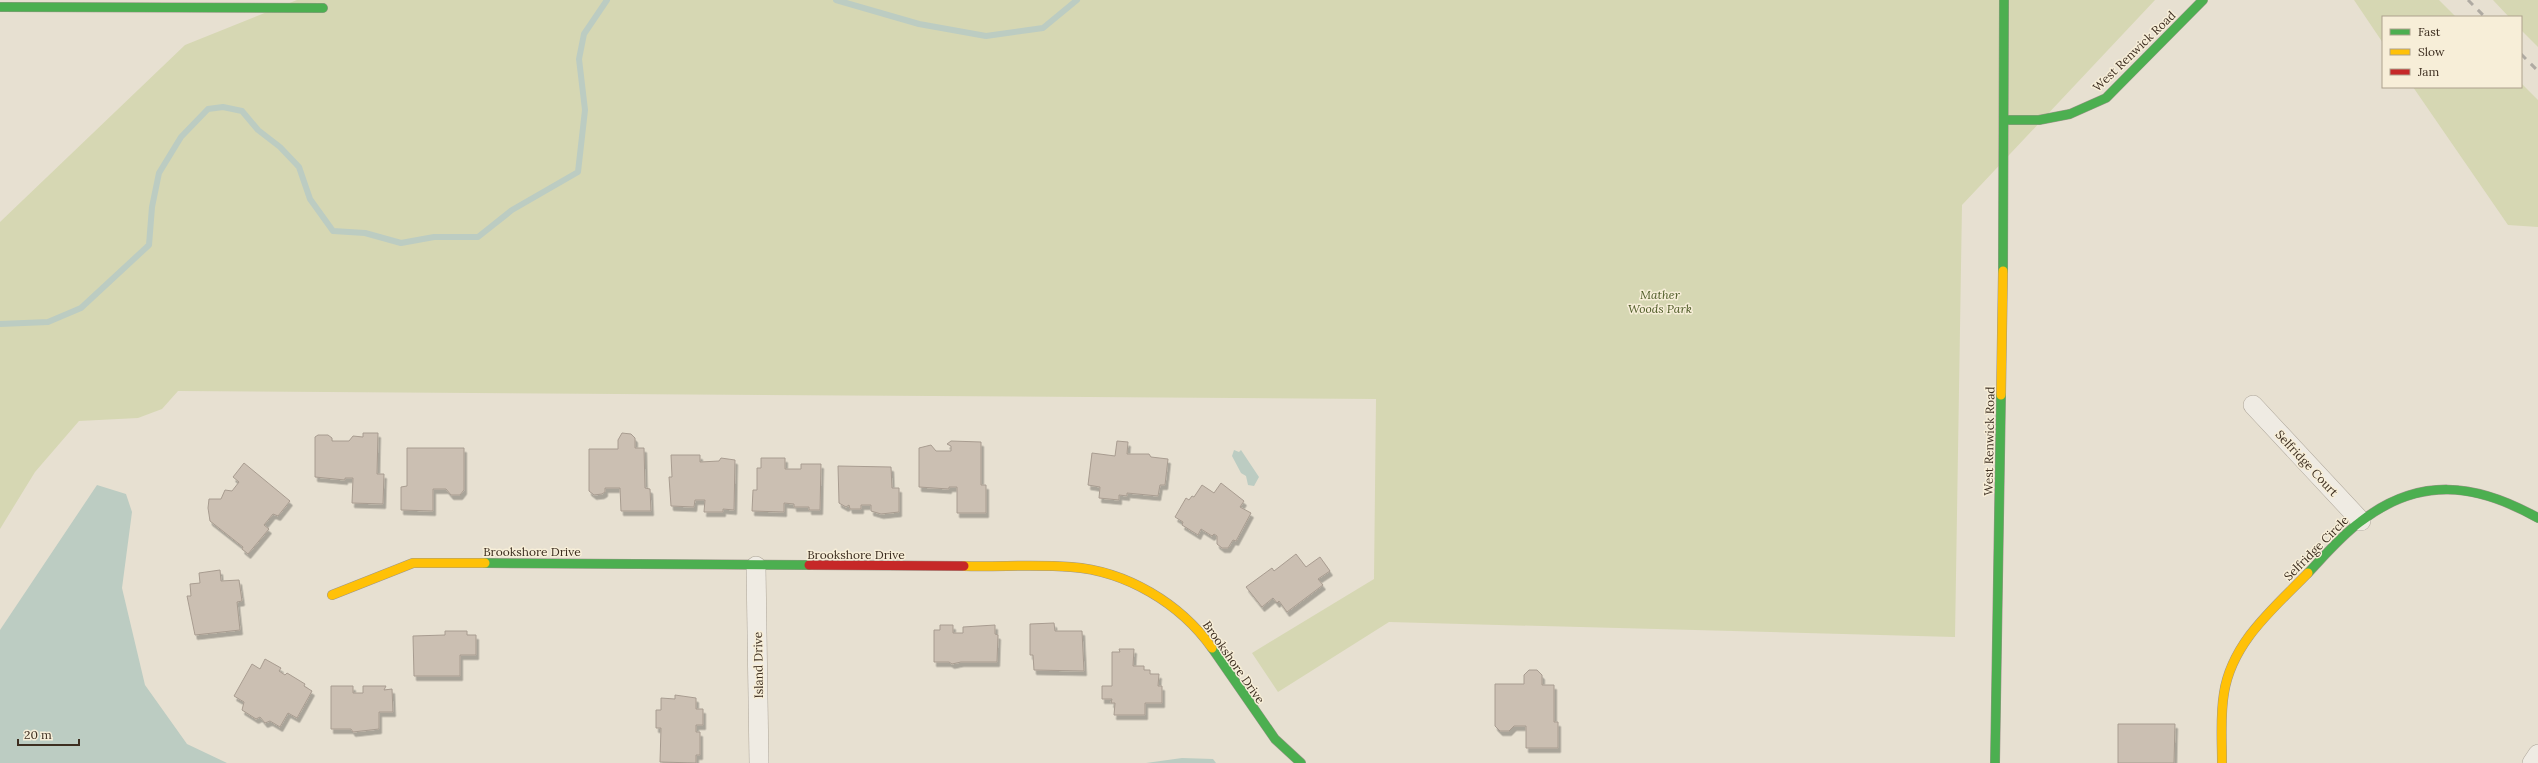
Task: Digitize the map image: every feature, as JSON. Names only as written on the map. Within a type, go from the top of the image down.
[{"type":"street","name":"West Renwick Road","points":[[1994,763],[2005,120],[2004,0]]},
{"type":"street","name":"West Renwick Road","points":[[2005,120],[2039,120],[2070,114],[2106,98],[2204,0]]},
{"type":"street","points":[[0,7],[186,4],[323,8]]},
{"type":"street","name":"Selfridge Court","points":[[2253,405],[2361,521]]},
{"type":"street","name":"Selfridge Circle","points":[[2222,763],[2222,715],[2226,685],[2230,670],[2246,639],[2264,617],[2361,521],[2394,500],[2414,493],[2453,488],[2492,494],[2517,504],[2538,518]]},
{"type":"street","name":"Brookshore Drive","points":[[332,595],[413,563],[1071,567],[1105,572],[1125,579],[1148,590],[1190,621],[1203,636],[1274,739],[1301,763]]},
{"type":"street","name":"Island Drive","points":[[756,566],[759,763]]},
{"type":"street","points":[[2532,763],[2538,754]]},
{"type":"green space","name":"Mather Woods Park","points":[[297,0],[2155,0],[1962,205],[1955,637],[1389,622],[1278,692],[1252,653],[1374,579],[1376,399],[178,391],[162,409],[138,418],[79,421],[35,472],[0,529],[0,222],[185,45]]},
{"type":"green space","points":[[2354,0],[2439,0],[2455,16],[2382,16],[2382,42]]},
{"type":"green space","points":[[2493,0],[2538,0],[2538,47],[2522,31],[2522,16],[2508,16]]},
{"type":"green space","points":[[2522,84],[2538,100],[2538,227],[2508,225],[2414,88],[2522,88]]},
{"type":"shaded area","points":[[1234,450],[1239,452],[1241,450],[1259,477],[1254,486],[1248,485],[1246,476],[1241,473],[1232,456]]},
{"type":"shaded area","points":[[97,485],[126,494],[132,512],[122,588],[145,685],[187,744],[227,763],[0,763],[0,630]]},
{"type":"shaded area","points":[[1182,758],[1213,759],[1216,763],[1146,763]]},
{"type":"building","points":[[363,433],[378,433],[377,474],[384,474],[383,504],[352,503],[353,478],[345,478],[345,480],[315,477],[315,437],[318,435],[328,435],[332,438],[332,441],[349,441],[353,436],[363,437]]},
{"type":"building","points":[[622,433],[631,434],[635,438],[635,448],[644,448],[645,488],[650,489],[651,511],[621,511],[620,488],[605,488],[605,492],[602,494],[594,495],[589,491],[589,449],[618,449],[618,440]]},
{"type":"building","points":[[951,441],[981,442],[981,485],[986,485],[986,513],[957,513],[957,487],[949,487],[949,489],[919,487],[919,448],[931,445],[936,451],[951,451],[951,446],[947,444]]},
{"type":"building","points":[[1117,441],[1128,442],[1127,454],[1149,454],[1151,457],[1168,459],[1165,485],[1160,485],[1158,496],[1127,493],[1127,496],[1119,495],[1119,500],[1099,498],[1100,487],[1088,485],[1092,453],[1115,456]]},
{"type":"building","points":[[407,448],[464,448],[464,490],[460,495],[451,495],[446,489],[433,489],[433,511],[401,510],[401,487],[407,486]]},
{"type":"building","points":[[671,455],[700,455],[700,462],[719,461],[721,458],[735,460],[734,510],[723,509],[723,512],[704,512],[705,500],[695,500],[694,507],[671,506],[669,477],[672,477]]},
{"type":"building","points":[[761,458],[785,458],[785,469],[801,469],[801,464],[821,464],[820,510],[809,510],[809,507],[794,507],[794,504],[784,503],[784,512],[752,511],[753,490],[757,490],[757,468],[761,468]]},
{"type":"building","points":[[244,463],[290,501],[278,516],[273,514],[264,525],[269,529],[248,554],[242,549],[243,547],[210,521],[208,508],[209,499],[221,499],[225,490],[232,491],[239,482],[233,477]]},
{"type":"building","points":[[838,466],[891,467],[892,488],[899,488],[899,512],[881,514],[871,511],[871,505],[861,505],[861,509],[850,509],[849,505],[846,507],[839,503]]},
{"type":"building","points":[[1221,483],[1244,501],[1240,507],[1251,513],[1236,541],[1233,540],[1228,548],[1222,548],[1217,544],[1217,536],[1214,534],[1212,536],[1201,529],[1198,535],[1182,525],[1183,522],[1175,517],[1186,498],[1189,500],[1192,496],[1194,497],[1202,485],[1214,493]]},
{"type":"building","points":[[1296,554],[1306,567],[1320,557],[1330,571],[1318,579],[1323,585],[1287,612],[1279,601],[1277,603],[1273,598],[1262,607],[1246,587],[1272,568],[1274,571]]},
{"type":"building","points":[[220,570],[221,581],[239,580],[242,601],[237,602],[240,630],[195,635],[187,596],[191,596],[190,584],[200,583],[199,573]]},
{"type":"building","points":[[1054,623],[1055,631],[1082,631],[1084,671],[1034,670],[1033,655],[1030,655],[1030,624]]},
{"type":"building","points":[[940,625],[953,625],[953,633],[963,633],[963,627],[995,625],[995,634],[998,635],[997,662],[961,662],[952,664],[949,662],[934,662],[934,630],[940,630]]},
{"type":"building","points":[[445,631],[467,631],[467,635],[476,635],[476,655],[460,655],[460,676],[414,676],[413,636],[445,635]]},
{"type":"building","points":[[1119,649],[1134,649],[1133,666],[1144,666],[1144,670],[1150,670],[1150,674],[1159,674],[1158,686],[1162,686],[1162,703],[1145,703],[1145,715],[1114,715],[1115,703],[1111,703],[1112,699],[1102,699],[1102,686],[1112,686],[1112,652],[1120,652]]},
{"type":"building","points":[[265,659],[281,668],[279,671],[285,675],[287,673],[305,684],[304,686],[312,691],[297,718],[288,713],[280,727],[270,721],[265,723],[260,717],[256,719],[242,710],[244,702],[234,696],[252,664],[260,669]]},
{"type":"building","points":[[1529,670],[1537,670],[1542,675],[1542,685],[1554,685],[1554,722],[1558,722],[1558,748],[1526,748],[1526,726],[1514,726],[1509,731],[1500,731],[1495,726],[1495,684],[1524,684],[1524,675]]},
{"type":"building","points":[[331,686],[353,686],[353,693],[363,693],[363,686],[386,686],[384,690],[392,689],[393,712],[379,712],[379,729],[353,732],[351,729],[331,729]]},
{"type":"building","points":[[675,695],[696,698],[696,709],[703,709],[703,725],[696,725],[696,732],[700,732],[700,755],[696,755],[696,763],[660,762],[661,728],[656,728],[656,710],[661,710],[661,698],[675,699]]},
{"type":"building","points":[[2118,724],[2175,724],[2174,763],[2118,763]]},
{"type":"waterway","points":[[0,324],[48,322],[81,308],[149,245],[152,207],[159,173],[181,137],[208,109],[223,107],[242,111],[258,130],[280,147],[299,167],[310,199],[333,231],[365,233],[401,243],[434,237],[478,237],[512,210],[578,172],[585,110],[579,59],[584,34],[607,0]]},
{"type":"waterway","points":[[836,0],[919,24],[986,36],[1043,28],[1077,0]]},
{"type":"railway","points":[[2468,0],[2484,16]]},
{"type":"railway","points":[[2522,55],[2538,71]]},
{"type":"traffic: fast","points":[[2003,271],[2004,0]]},
{"type":"traffic: fast","points":[[2005,120],[2039,120],[2070,114],[2106,98],[2203,0]]},
{"type":"traffic: fast","points":[[0,7],[323,8]]},
{"type":"traffic: fast","points":[[1995,763],[2001,395]]},
{"type":"traffic: fast","points":[[2308,573],[2353,527],[2360,522],[2382,507],[2404,497],[2426,491],[2448,490],[2470,492],[2492,497],[2515,506],[2538,518]]},
{"type":"traffic: fast","points":[[485,563],[809,565]]},
{"type":"traffic: fast","points":[[1212,648],[1275,739],[1301,763]]},
{"type":"traffic: slow","points":[[2001,395],[2003,271]]},
{"type":"traffic: slow","points":[[332,595],[413,563],[485,563]]},
{"type":"traffic: slow","points":[[964,566],[1058,566],[1092,570],[1112,575],[1150,592],[1168,604],[1184,617],[1212,648]]},
{"type":"traffic: slow","points":[[2222,763],[2222,719],[2224,693],[2236,658],[2256,627],[2308,573]]},
{"type":"traffic: jam","points":[[809,565],[964,566]]}]
